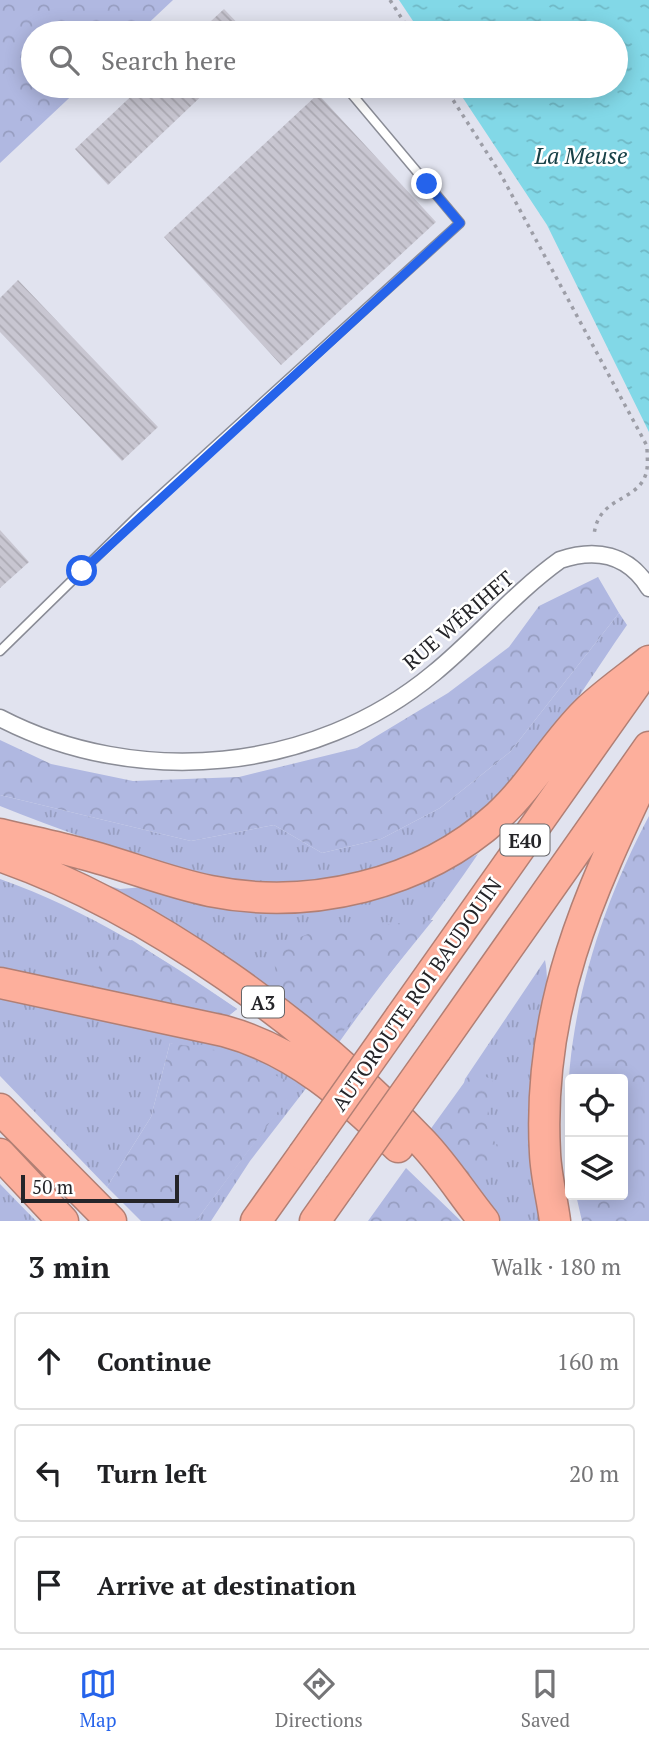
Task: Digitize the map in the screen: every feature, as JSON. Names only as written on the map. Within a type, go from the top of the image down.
[{"type":"highway","points":[[0,834],[85,854],[177,883],[253,896],[311,896],[358,888],[406,873],[470,839],[498,815],[538,773],[586,712],[649,663]]},
{"type":"highway","name":"AUTOROUTE ROI BAUDOUIN","points":[[256,1221],[649,663]]},
{"type":"highway","name":"E40","points":[[315,1221],[649,747]]},
{"type":"highway","points":[[555,1217],[545,1154],[545,1101],[548,1052],[559,994],[590,895],[649,768]]},
{"type":"highway","points":[[0,817],[85,854]]},
{"type":"highway","name":"A3","points":[[0,856],[121,911],[220,973],[305,1033],[424,1144],[480,1216]]},
{"type":"highway","name":"A3","points":[[0,983],[224,1031],[276,1051],[338,1091],[411,1159],[480,1216]]},
{"type":"highway","points":[[0,1108],[111,1221]]},
{"type":"highway","points":[[0,1154],[64,1221]]},
{"type":"street","points":[[593,552],[618,559],[631,567],[649,588]]},
{"type":"street","name":"RUE WÉRIHET","points":[[0,718],[61,742],[111,756],[163,764],[213,762],[288,747],[355,722],[393,701],[433,674],[560,559],[593,552]]},
{"type":"lane","points":[[0,651],[139,515],[460,223],[355,98]]},
{"type":"path","points":[[390,0],[403,21]]},
{"type":"path","points":[[452,98],[500,173],[647,446],[647,472],[634,493],[610,503],[595,526],[593,552]]},
{"type":"green space","points":[[0,0],[173,0],[151,21],[21,21],[21,98],[69,98],[0,163]]},
{"type":"green space","points":[[598,577],[619,613],[510,752],[440,808],[381,839],[322,853],[274,825],[191,841],[0,795],[0,740],[51,764],[133,781],[239,777],[357,748],[448,693],[509,647],[539,606]]},
{"type":"green space","points":[[619,613],[627,625],[558,727],[512,784],[484,811],[452,833],[418,852],[382,866],[305,881],[266,882],[221,878],[109,846],[0,806],[0,795],[191,841],[274,825],[322,853],[381,839],[440,808],[510,752]]},
{"type":"green space","points":[[649,816],[649,1221],[582,1221],[577,1200],[628,1200],[628,1074],[569,1074],[584,986],[596,942],[629,857]]},
{"type":"green space","points":[[478,854],[335,1048],[69,874],[120,889],[144,887],[209,906],[276,914],[331,909],[387,897]]},
{"type":"green space","points":[[0,879],[63,905],[123,936],[237,1009],[222,1021],[0,973]]},
{"type":"green space","points":[[433,920],[340,1035],[280,999],[272,949],[315,931]]},
{"type":"green space","points":[[132,940],[237,1009],[222,1021],[99,993],[98,970],[106,942]]},
{"type":"green space","points":[[545,960],[546,991],[536,1039],[530,1107],[534,1176],[541,1221],[501,1221],[447,1156],[465,1079]]},
{"type":"green space","points":[[0,994],[230,1045],[311,1082],[250,1161],[211,1221],[196,1221],[296,1086],[170,1043],[151,1117],[107,1187],[0,1076]]},
{"type":"green space","points":[[170,1043],[228,1052],[297,1086],[196,1221],[141,1221],[107,1187],[151,1117]]},
{"type":"green space","points":[[471,1073],[493,1079],[486,1124],[500,1153],[478,1183],[427,1134]]},
{"type":"green space","points":[[406,1168],[461,1221],[368,1221]]},
{"type":"green space","points":[[0,1184],[36,1221],[0,1221]]},
{"type":"water","name":"La Meuse","points":[[399,0],[649,0],[649,432],[547,225],[463,98],[628,98],[628,21],[413,21]]},
{"type":"building","points":[[224,9],[236,21],[211,21]]},
{"type":"building","points":[[129,98],[199,98],[108,185],[75,149]]},
{"type":"building","points":[[314,98],[322,98],[436,222],[281,365],[164,237]]},
{"type":"building","points":[[18,280],[158,427],[122,461],[0,332],[0,298]]},
{"type":"building","points":[[0,530],[29,562],[0,588]]},
{"type":"route","points":[[82,571],[139,515],[460,223],[427,184]]}]
